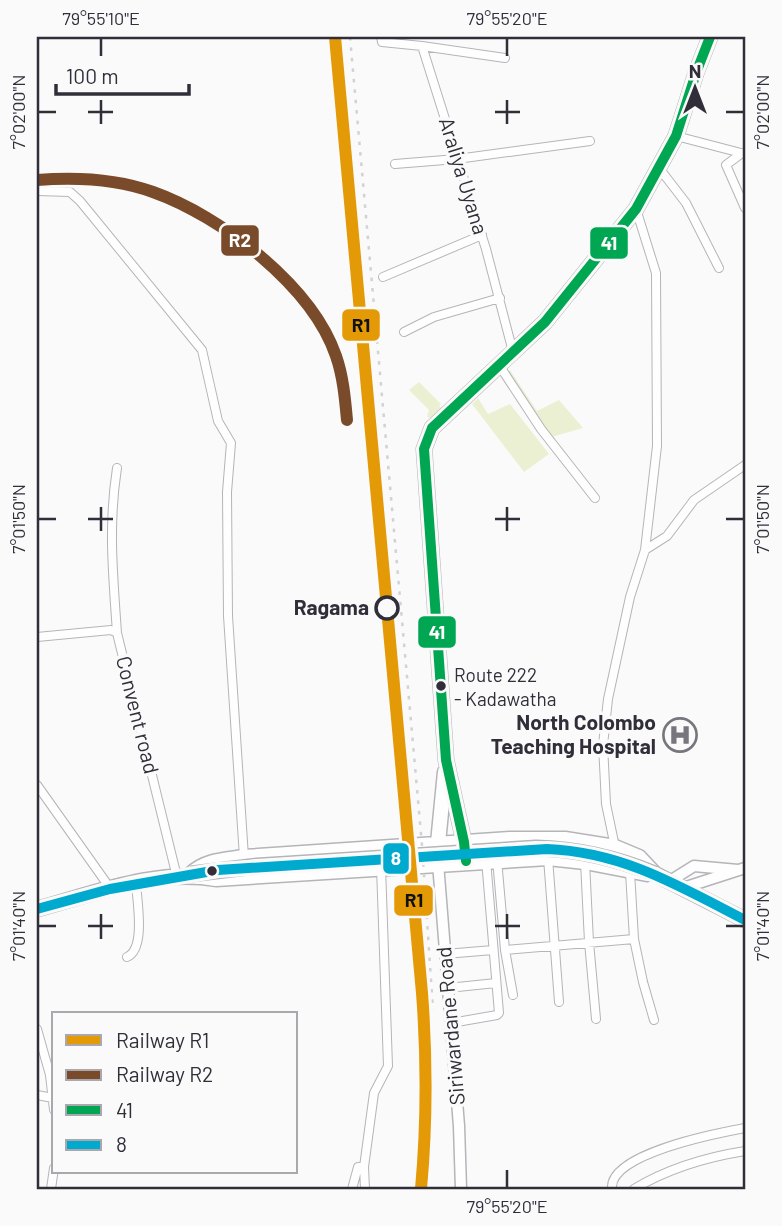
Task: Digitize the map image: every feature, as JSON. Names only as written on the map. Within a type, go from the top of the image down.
[{"type":"main road","points":[[466,861],[446,760],[424,449],[432,428],[545,321],[636,209],[676,136],[710,37]]},
{"type":"main road","points":[[438,863],[436,844],[446,760]]},
{"type":"main road","points":[[184,876],[216,861],[244,858],[464,842],[565,839],[615,847],[639,857],[655,874]]},
{"type":"main road","points":[[37,909],[136,883],[257,866],[536,848],[601,855],[655,874],[745,920]]},
{"type":"main road","points":[[184,876],[216,879],[466,861],[548,858],[655,874]]},
{"type":"street","points":[[382,37],[382,42],[505,58]]},
{"type":"street","name":"Araliya Uyana","points":[[422,46],[482,235],[513,352]]},
{"type":"street","points":[[676,136],[744,153]]},
{"type":"street","points":[[395,164],[457,159],[590,141]]},
{"type":"street","points":[[744,153],[726,165],[745,208]]},
{"type":"street","points":[[659,168],[686,203],[719,268]]},
{"type":"street","points":[[37,191],[70,192],[80,201],[202,350],[218,421],[231,443],[227,492],[228,616],[244,858]]},
{"type":"street","points":[[615,847],[606,804],[603,745],[608,699],[630,597],[645,550],[657,446],[656,273],[636,209]]},
{"type":"street","points":[[383,277],[482,235]]},
{"type":"street","points":[[404,332],[434,317],[500,298]]},
{"type":"street","points":[[499,365],[541,429],[595,498]]},
{"type":"street","points":[[645,550],[667,536],[694,500],[745,465]]},
{"type":"street","points":[[117,468],[111,507],[117,633]]},
{"type":"street","name":"Convent road","points":[[37,637],[111,630],[117,633],[184,876]]},
{"type":"street","points":[[37,785],[110,889]]},
{"type":"street","points":[[548,858],[558,1002]]},
{"type":"street","points":[[451,1023],[499,1013],[493,950],[491,860]]},
{"type":"street","points":[[491,860],[513,995]]},
{"type":"street","points":[[585,862],[596,1018]]},
{"type":"street","name":"Siriwardane Road","points":[[438,863],[459,1126],[461,1189]]},
{"type":"street","points":[[676,885],[694,866],[742,869]]},
{"type":"street","points":[[365,1189],[364,1167],[374,1093],[388,1066],[381,867]]},
{"type":"street","points":[[676,885],[742,869]]},
{"type":"street","points":[[630,872],[634,939],[654,1020]]},
{"type":"street","points":[[127,957],[132,955],[138,944],[136,883]]},
{"type":"street","points":[[505,950],[634,939]]},
{"type":"street","points":[[445,954],[493,950]]},
{"type":"street","points":[[448,988],[496,983]]},
{"type":"street","points":[[37,1030],[52,1076]]},
{"type":"street","points":[[612,1189],[611,1184],[619,1170],[633,1161],[700,1136],[745,1128]]},
{"type":"street","points":[[634,1189],[647,1186],[710,1156],[745,1151]]},
{"type":"street","points":[[352,1189],[358,1167],[364,1167]]},
{"type":"green space","points":[[510,370],[537,411],[559,400],[583,428],[548,438],[507,373]]},
{"type":"green space","points":[[419,382],[441,404],[439,406],[443,410],[431,418],[427,417],[429,410],[409,390]]},
{"type":"green space","points":[[478,398],[488,414],[510,404],[549,454],[524,472],[472,404]]},
{"type":"railway","points":[[335,37],[422,993],[426,1091],[421,1189]]},
{"type":"railway","points":[[350,37],[422,845],[433,1010]]},
{"type":"rail line","name":"R1","points":[[335,37],[422,993],[426,1091],[421,1189]]},
{"type":"rail line","name":"R2","points":[[37,180],[96,180],[125,184],[179,203],[234,236],[285,280],[307,304],[324,330],[340,371],[347,420]]},
{"type":"transit line","name":"41","points":[[466,861],[446,760],[424,449],[432,428],[545,322],[636,209],[676,136],[710,37]]},
{"type":"transit line","name":"8","points":[[37,909],[110,889],[218,870],[547,849],[575,852],[626,864],[673,883],[745,920]]},
{"type":"place","name":"Ragama","points":[[387,608]]},
{"type":"place","name":"Route 222 - Kadawatha","points":[[441,686]]},
{"type":"place","name":"North Colombo Teaching Hospital","points":[[680,735]]}]
